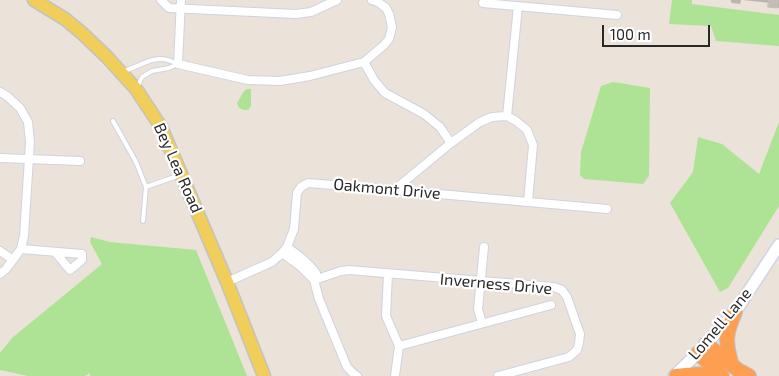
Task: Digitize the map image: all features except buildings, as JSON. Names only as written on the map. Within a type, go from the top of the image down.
[{"type":"highway","points":[[732,366],[726,339],[728,328],[735,312]]},
{"type":"highway","points":[[702,348],[749,376]]},
{"type":"highway","points":[[702,348],[720,376]]},
{"type":"highway","points":[[675,376],[694,373],[720,376]]},
{"type":"main road","name":"Bey Lea Road","points":[[34,0],[71,24],[121,71],[136,89],[161,127],[227,282],[264,376]]},
{"type":"street","points":[[161,0],[169,8],[296,14],[311,12],[338,0]]},
{"type":"street","points":[[181,0],[178,64],[248,80],[280,82],[364,62],[389,39],[392,27],[386,8],[377,1]]},
{"type":"street","points":[[483,3],[617,15]]},
{"type":"street","points":[[507,116],[518,6]]},
{"type":"street","points":[[364,62],[374,80],[385,93],[424,114],[440,127],[450,143]]},
{"type":"street","points":[[0,92],[20,108],[28,122],[30,142],[24,236],[21,249],[0,274]]},
{"type":"street","points":[[394,190],[450,143],[480,122],[492,117],[507,116],[527,130],[533,145],[528,202]]},
{"type":"street","points":[[0,158],[80,161]]},
{"type":"street","name":"Oakmont Drive","points":[[285,250],[294,229],[297,192],[308,183],[606,209]]},
{"type":"street","name":"Lomell Lane","points":[[675,376],[735,312],[779,245]]},
{"type":"street","points":[[482,323],[478,309],[484,247]]},
{"type":"street","points":[[21,249],[55,252]]},
{"type":"street","points":[[227,282],[272,262],[285,250],[314,280],[319,299],[347,367],[358,376]]},
{"type":"street","points":[[0,252],[13,260]]},
{"type":"street","name":"Inverness Drive","points":[[314,280],[349,270],[554,287],[562,290],[567,297],[580,334],[577,350],[569,357],[498,376]]},
{"type":"street","points":[[388,274],[386,316],[400,346],[395,376]]},
{"type":"street","points":[[400,346],[551,305]]},
{"type":"lane","points":[[121,71],[148,61],[163,59],[178,64]]},
{"type":"lane","points":[[136,89],[142,77],[152,71],[169,68],[178,64]]},
{"type":"lane","points":[[113,121],[136,162],[146,187],[144,221]]},
{"type":"lane","points":[[146,187],[182,174]]},
{"type":"green space","points":[[672,0],[692,0],[692,4],[779,15],[779,46],[716,41],[711,26],[669,24]]},
{"type":"green space","points":[[613,82],[650,88],[649,176],[643,184],[584,179],[580,175],[581,152],[601,86]]},
{"type":"green space","points":[[247,89],[251,89],[251,106],[248,110],[244,110],[239,108],[237,103]]},
{"type":"green space","points":[[779,122],[779,206],[728,288],[720,292],[670,203],[693,172],[698,137],[722,144],[759,174]]},
{"type":"green space","points":[[91,237],[110,242],[196,250],[247,376],[90,376],[90,373],[85,376],[28,376],[0,370],[0,353],[12,338],[102,264],[90,242]]}]
